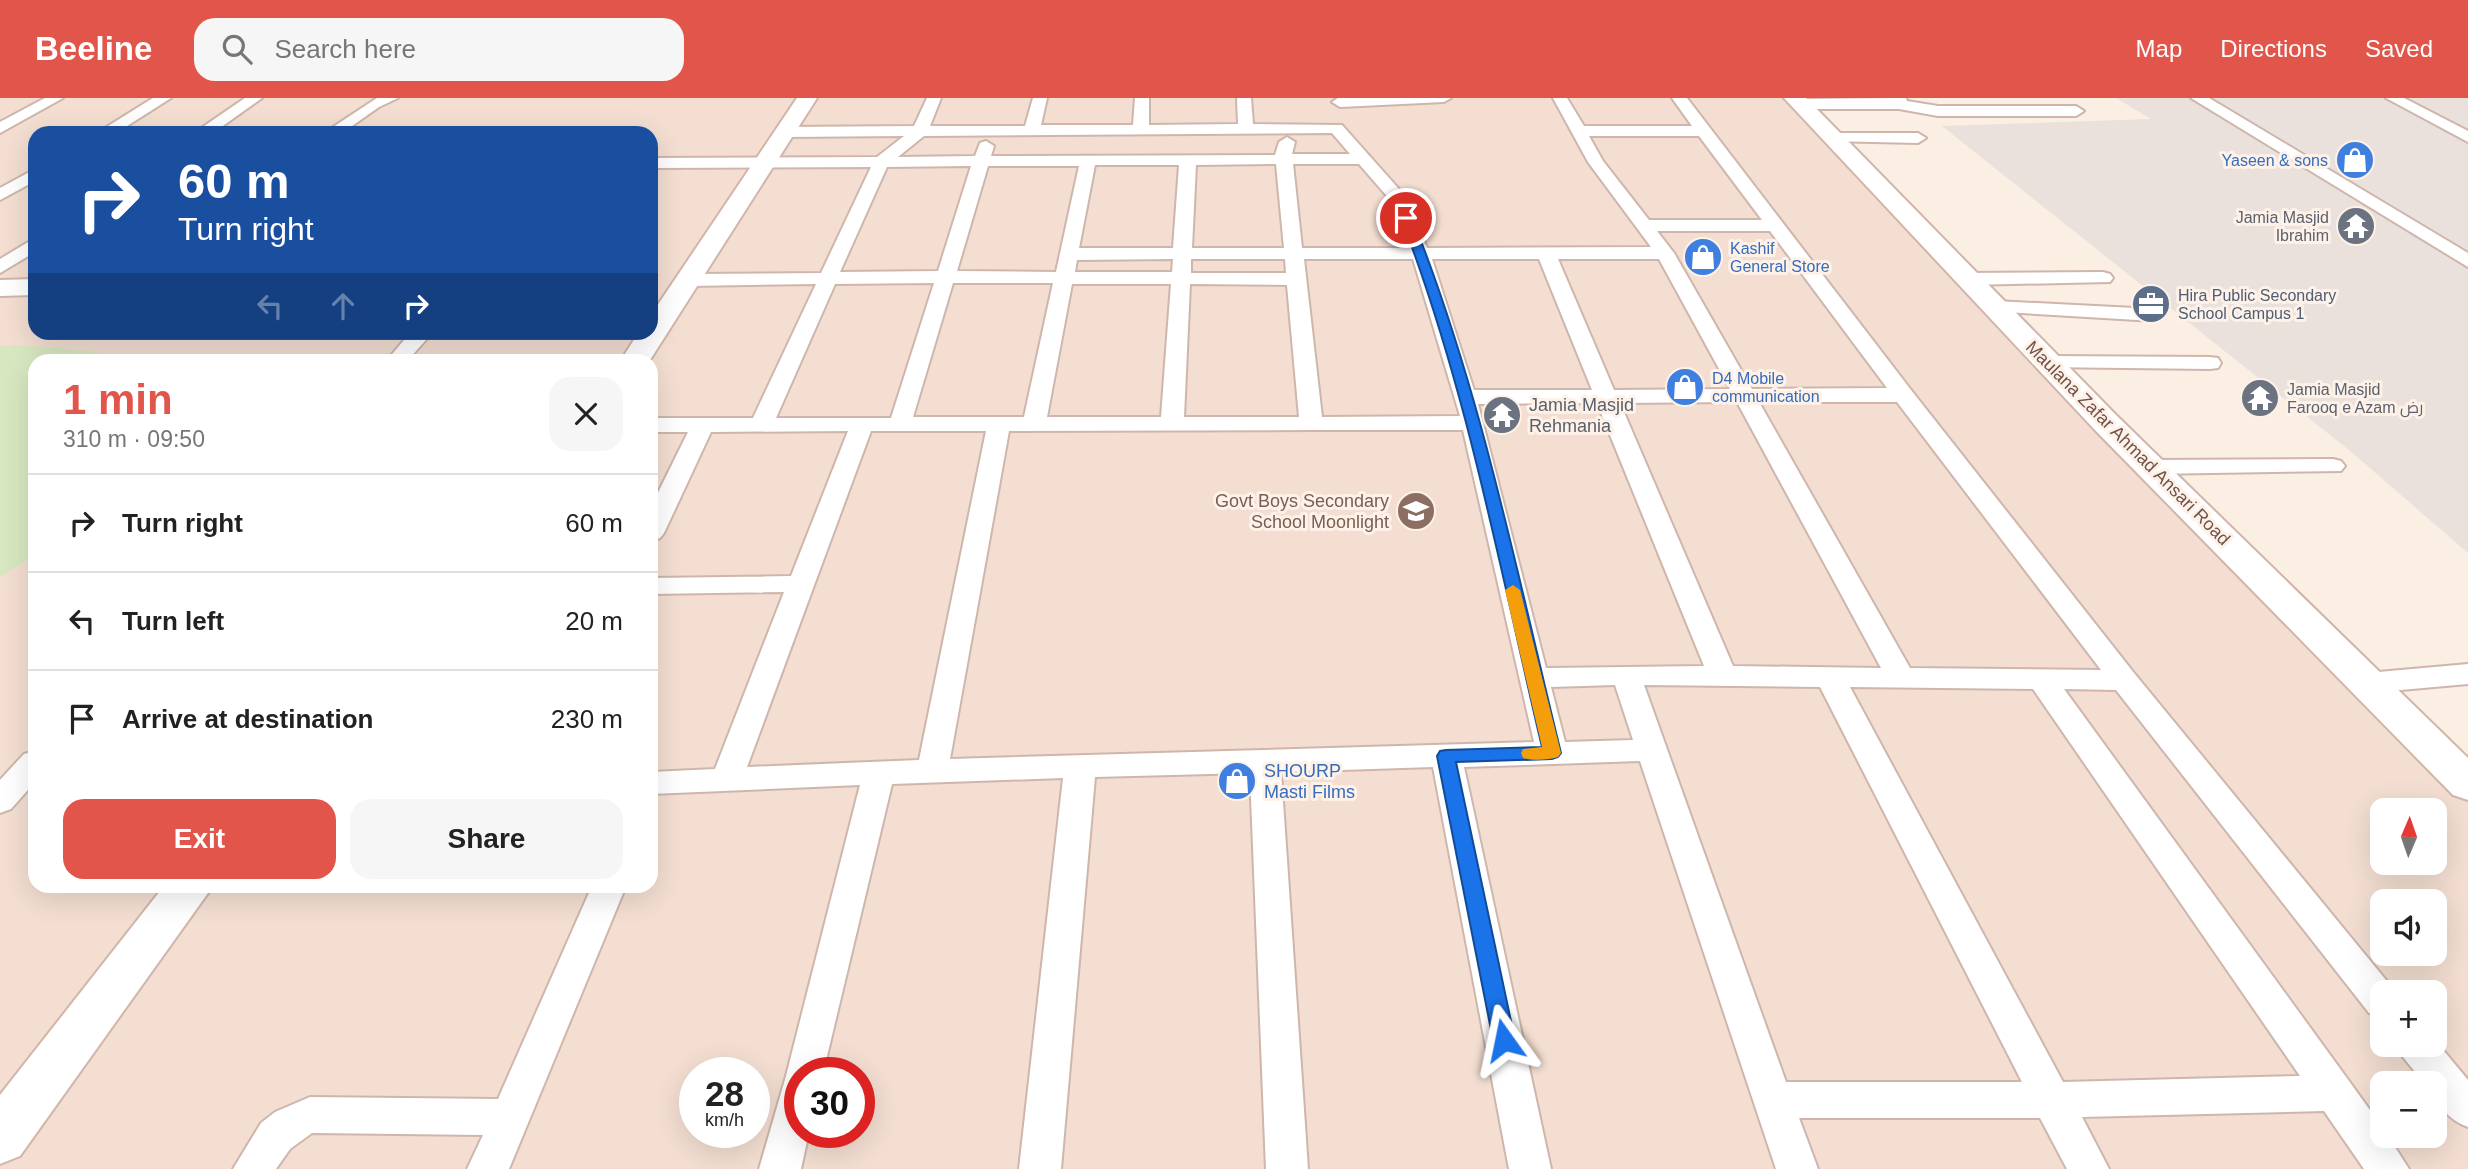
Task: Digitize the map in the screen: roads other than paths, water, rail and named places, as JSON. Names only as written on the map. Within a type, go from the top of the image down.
[{"type":"street","points":[[0,128],[56,98]]},
{"type":"street","points":[[117,126],[164,98]]},
{"type":"street","points":[[213,126],[255,98]]},
{"type":"street","points":[[342,126],[374,104],[391,98]]},
{"type":"street","points":[[658,313],[671,287],[768,161],[807,98]]},
{"type":"street","points":[[762,424],[881,162],[920,131],[934,98]]},
{"type":"street","points":[[1032,130],[1040,98]]},
{"type":"street","points":[[1141,130],[1142,98]]},
{"type":"street","points":[[1244,98],[1246,129]]},
{"type":"street","points":[[1444,98],[1340,100],[1337,129],[1400,201],[1420,254],[1472,424],[1552,753]]},
{"type":"street","points":[[1560,98],[1596,162],[1665,253],[1901,678]]},
{"type":"street","points":[[1679,98],[1903,395],[2124,680],[2370,987]]},
{"type":"street","points":[[2198,98],[2466,259]]},
{"type":"street","points":[[2393,98],[2468,137]]},
{"type":"street","points":[[1811,116],[1899,101],[1938,111],[2076,111]]},
{"type":"street","points":[[1811,116],[1892,123]]},
{"type":"street","points":[[1811,116],[1918,138]]},
{"type":"street","name":"Maulana Zafar Ahmad Ansari Road","points":[[1811,116],[2151,467],[2468,784]]},
{"type":"street","points":[[1306,128],[1286,143],[1284,159],[1311,424]]},
{"type":"street","points":[[786,132],[1337,129]]},
{"type":"street","points":[[900,424],[990,131]]},
{"type":"street","points":[[1579,131],[1705,131]]},
{"type":"street","points":[[658,163],[1363,159]]},
{"type":"street","points":[[1034,424],[1088,160]]},
{"type":"street","points":[[1172,424],[1188,160]]},
{"type":"street","points":[[5,189],[28,178]]},
{"type":"street","points":[[1645,225],[1776,226]]},
{"type":"street","points":[[0,267],[28,249]]},
{"type":"street","points":[[1546,253],[1722,675]]},
{"type":"street","points":[[1069,254],[1665,253]]},
{"type":"street","points":[[671,287],[830,279],[947,277],[1296,279]]},
{"type":"street","points":[[1968,279],[2103,278]]},
{"type":"street","points":[[0,288],[28,288]]},
{"type":"street","points":[[0,300],[28,300]]},
{"type":"street","points":[[1995,307],[2154,316]]},
{"type":"street","points":[[402,354],[415,340]]},
{"type":"street","points":[[2048,362],[2210,363]]},
{"type":"street","points":[[1464,397],[1903,395]]},
{"type":"street","points":[[658,519],[704,424]]},
{"type":"street","points":[[727,779],[862,424]]},
{"type":"street","points":[[932,771],[999,424]]},
{"type":"street","points":[[658,425],[1472,424]]},
{"type":"street","points":[[2151,467],[2333,466]]},
{"type":"street","points":[[658,586],[801,584]]},
{"type":"street","points":[[2367,683],[2468,674]]},
{"type":"street","points":[[1626,675],[1797,1169]]},
{"type":"street","points":[[1534,678],[1722,675],[2124,680]]},
{"type":"street","points":[[1829,677],[2088,1169]]},
{"type":"street","points":[[2041,679],[2388,1169]]},
{"type":"street","points":[[658,784],[879,772],[1653,750]]},
{"type":"street","points":[[1446,756],[1530,1169]]},
{"type":"street","points":[[1265,761],[1287,1169]]},
{"type":"street","points":[[1040,1169],[1080,766]]},
{"type":"street","points":[[0,801],[28,770]]},
{"type":"street","points":[[808,1057],[879,772]]},
{"type":"street","points":[[0,1138],[185,893]]},
{"type":"street","points":[[488,1169],[606,893]]},
{"type":"street","points":[[2426,1057],[2468,1109]]},
{"type":"street","points":[[1773,1100],[2052,1100],[2335,1093]]},
{"type":"street","points":[[254,1169],[272,1136],[287,1124],[310,1115],[510,1117]]},
{"type":"street","points":[[779,1169],[784,1148]]},
{"type":"place","name":"Yaseen & sons","points":[[2355,160]]},
{"type":"place","name":"Jamia Masjid Ibrahim","points":[[2356,226]]},
{"type":"place","name":"Kashif General Store","points":[[1703,257]]},
{"type":"place","name":"Hira Public Secondary School Campus 1","points":[[2151,304]]},
{"type":"place","name":"D4 Mobile communication","points":[[1685,387]]},
{"type":"place","name":"Jamia Masjid Farooq e Azam رض","points":[[2260,398]]},
{"type":"place","name":"Jamia Masjid Rehmania","points":[[1502,415]]},
{"type":"place","name":"Govt Boys Secondary School Moonlight","points":[[1416,511]]},
{"type":"place","name":"SHOURP Masti Films","points":[[1237,781]]}]
